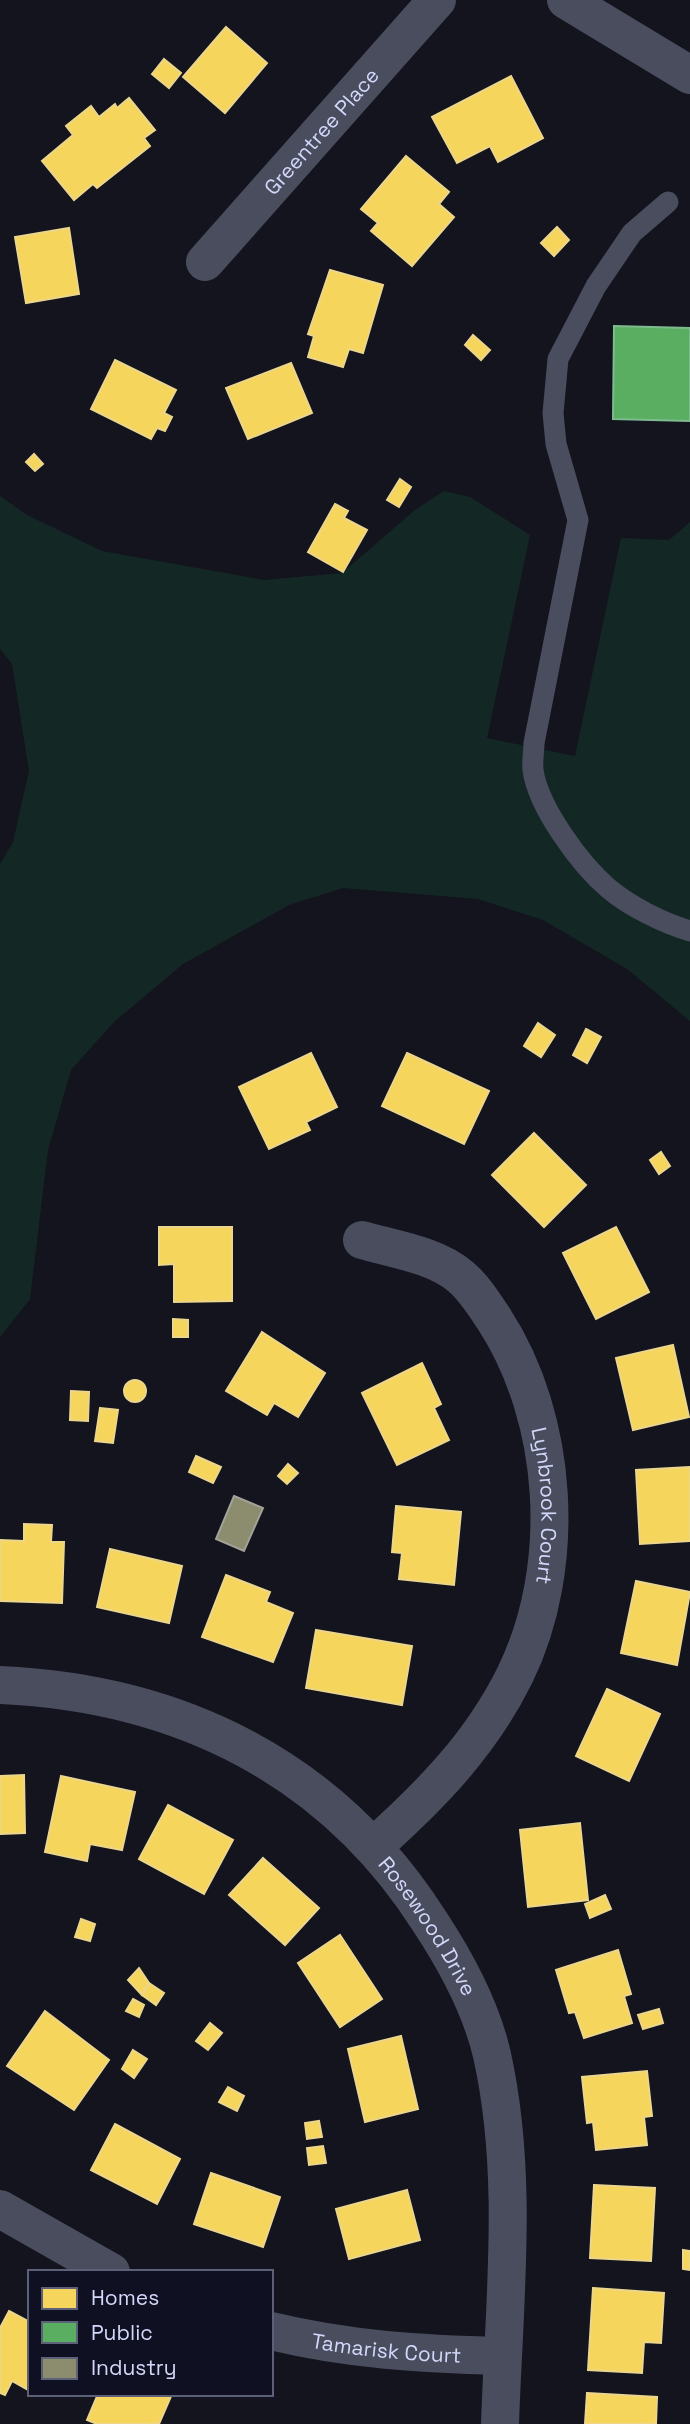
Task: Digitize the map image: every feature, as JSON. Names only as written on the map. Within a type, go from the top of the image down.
[{"type":"street","name":"Greentree Place","points":[[205,262],[437,0]]},
{"type":"street","points":[[566,0],[690,75]]},
{"type":"street","name":"Lynbrook Court","points":[[362,1240],[443,1265],[461,1277],[482,1301],[508,1340],[537,1416],[547,1472],[549,1518],[547,1562],[539,1607],[516,1674],[479,1738],[450,1773],[374,1846]]},
{"type":"street","name":"Rosewood Drive","points":[[0,1685],[40,1687],[119,1700],[190,1721],[228,1738],[283,1769],[333,1806],[374,1846],[409,1888],[459,1969],[479,2012],[492,2053],[500,2100],[508,2190],[500,2424]]},
{"type":"street","points":[[0,2209],[107,2270]]},
{"type":"street","name":"Tamarisk Court","points":[[273,2331],[320,2343],[386,2352],[502,2356]]},
{"type":"lane","points":[[668,202],[632,233],[596,286],[558,359],[553,414],[556,444],[578,520],[534,743],[533,771],[550,813],[584,863],[609,888],[645,911],[690,931]]},
{"type":"green space","points":[[444,491],[470,497],[530,535],[487,738],[575,756],[621,538],[669,540],[690,522],[690,1021],[627,969],[543,920],[478,899],[343,888],[289,905],[183,964],[114,1022],[71,1070],[48,1150],[30,1299],[0,1337],[0,864],[13,842],[29,771],[12,664],[0,649],[0,496],[27,515],[102,551],[264,580],[342,573],[415,510]]},
{"type":"building: Homes","points":[[226,27],[267,63],[225,113],[183,77]]},
{"type":"building: Homes","points":[[164,59],[181,73],[169,88],[152,74]]},
{"type":"building: Homes","points":[[511,76],[543,138],[498,162],[490,146],[457,163],[432,117]]},
{"type":"building: Homes","points":[[129,98],[155,130],[144,138],[150,146],[97,188],[93,184],[74,200],[42,161],[73,135],[66,126],[91,106],[99,117],[115,104],[117,108]]},
{"type":"building: Homes","points":[[406,156],[449,192],[439,204],[454,217],[412,266],[371,231],[378,223],[361,209]]},
{"type":"building: Homes","points":[[557,227],[569,240],[554,256],[541,243]]},
{"type":"building: Homes","points":[[69,228],[79,294],[26,303],[15,237]]},
{"type":"building: Homes","points":[[330,270],[383,285],[363,353],[349,349],[343,367],[308,357],[314,336],[308,334]]},
{"type":"building: Homes","points":[[473,335],[490,350],[481,360],[465,345]]},
{"type":"building: Homes","points":[[115,360],[176,390],[164,413],[172,417],[165,431],[157,428],[151,439],[91,409]]},
{"type":"building: Homes","points":[[291,363],[312,413],[248,439],[226,388]]},
{"type":"building: Homes","points":[[34,454],[43,464],[35,471],[26,462]]},
{"type":"building: Homes","points":[[400,479],[411,487],[399,507],[387,500]]},
{"type":"building: Homes","points":[[335,504],[348,511],[344,518],[367,530],[343,572],[308,552]]},
{"type":"building: Homes","points":[[538,1023],[555,1035],[541,1057],[524,1046]]},
{"type":"building: Homes","points":[[586,1029],[601,1037],[587,1063],[573,1055]]},
{"type":"building: Homes","points":[[311,1053],[337,1107],[306,1122],[310,1130],[269,1149],[239,1087]]},
{"type":"building: Homes","points":[[407,1053],[489,1091],[464,1144],[382,1106]]},
{"type":"building: Homes","points":[[534,1133],[586,1185],[544,1227],[492,1175]]},
{"type":"building: Homes","points":[[661,1152],[670,1166],[659,1174],[650,1160]]},
{"type":"building: Homes","points":[[159,1227],[232,1227],[232,1301],[174,1302],[174,1264],[159,1265]]},
{"type":"building: Homes","points":[[616,1227],[649,1292],[596,1319],[563,1253]]},
{"type":"building: Homes","points":[[173,1319],[188,1320],[188,1337],[173,1337]]},
{"type":"building: Homes","points":[[262,1332],[325,1373],[298,1417],[274,1403],[267,1415],[226,1391]]},
{"type":"building: Homes","points":[[673,1345],[689,1417],[633,1430],[616,1358]]},
{"type":"building: Homes","points":[[422,1363],[441,1404],[434,1408],[449,1440],[397,1465],[362,1393]]},
{"type":"building: Homes","points":[[135,1380],[143,1383],[146,1391],[143,1399],[135,1402],[127,1399],[124,1391],[127,1383]]},
{"type":"building: Homes","points":[[71,1391],[89,1392],[88,1421],[70,1420]]},
{"type":"building: Homes","points":[[100,1408],[118,1410],[113,1443],[95,1441]]},
{"type":"building: Homes","points":[[196,1456],[221,1467],[213,1483],[189,1472]]},
{"type":"building: Homes","points":[[288,1464],[298,1473],[287,1484],[278,1476]]},
{"type":"building: Homes","points":[[690,1467],[690,1541],[640,1544],[636,1470]]},
{"type":"building: Homes","points":[[396,1506],[461,1512],[454,1585],[399,1579],[402,1553],[392,1552]]},
{"type":"building: Homes","points":[[24,1524],[52,1525],[51,1542],[64,1542],[62,1603],[0,1601],[0,1540],[24,1541]]},
{"type":"building: Homes","points":[[110,1549],[182,1566],[169,1623],[97,1607]]},
{"type":"building: Homes","points":[[226,1575],[270,1592],[266,1602],[293,1613],[273,1662],[202,1637]]},
{"type":"building: Homes","points":[[636,1581],[690,1592],[677,1665],[621,1653]]},
{"type":"building: Homes","points":[[316,1630],[412,1646],[402,1705],[306,1688]]},
{"type":"building: Homes","points":[[607,1689],[660,1714],[629,1781],[576,1756]]},
{"type":"building: Homes","points":[[24,1775],[25,1833],[0,1834],[0,1776]]},
{"type":"building: Homes","points":[[61,1776],[135,1792],[122,1850],[90,1844],[87,1861],[45,1852]]},
{"type":"building: Homes","points":[[168,1805],[233,1840],[204,1894],[139,1859]]},
{"type":"building: Homes","points":[[580,1823],[588,1900],[528,1907],[520,1830]]},
{"type":"building: Homes","points":[[263,1858],[319,1908],[285,1945],[229,1895]]},
{"type":"building: Homes","points":[[605,1895],[611,1909],[590,1918],[585,1904]]},
{"type":"building: Homes","points":[[81,1919],[95,1924],[90,1941],[75,1937]]},
{"type":"building: Homes","points":[[340,1935],[382,1999],[340,2027],[298,1963]]},
{"type":"building: Homes","points":[[618,1950],[631,1994],[624,1996],[632,2023],[584,2038],[575,2012],[569,2013],[556,1970]]},
{"type":"building: Homes","points":[[139,1968],[149,1983],[142,1995],[128,1980]]},
{"type":"building: Homes","points":[[149,1983],[164,1993],[156,2005],[142,1995]]},
{"type":"building: Homes","points":[[133,1999],[144,2005],[139,2017],[126,2011]]},
{"type":"building: Homes","points":[[659,2009],[663,2023],[643,2029],[638,2015]]},
{"type":"building: Homes","points":[[45,2011],[109,2060],[74,2110],[7,2066]]},
{"type":"building: Homes","points":[[210,2023],[222,2033],[208,2050],[196,2041]]},
{"type":"building: Homes","points":[[401,2036],[418,2109],[365,2122],[348,2049]]},
{"type":"building: Homes","points":[[133,2050],[147,2059],[134,2078],[122,2069]]},
{"type":"building: Homes","points":[[647,2071],[652,2116],[644,2117],[647,2145],[596,2150],[593,2122],[587,2123],[582,2077]]},
{"type":"building: Homes","points":[[228,2087],[244,2096],[237,2111],[219,2102]]},
{"type":"building: Homes","points":[[319,2121],[322,2137],[307,2139],[305,2123]]},
{"type":"building: Homes","points":[[115,2124],[180,2159],[157,2204],[91,2170]]},
{"type":"building: Homes","points":[[323,2146],[326,2163],[309,2165],[307,2148]]},
{"type":"building: Homes","points":[[211,2173],[280,2197],[263,2247],[194,2224]]},
{"type":"building: Homes","points":[[594,2185],[655,2188],[651,2261],[590,2258]]},
{"type":"building: Homes","points":[[407,2190],[420,2240],[349,2259],[336,2209]]},
{"type":"building: Homes","points":[[683,2250],[690,2251],[690,2270],[683,2269]]},
{"type":"building: Homes","points":[[593,2288],[664,2293],[661,2343],[644,2342],[642,2373],[588,2370]]},
{"type":"building: Homes","points":[[9,2311],[28,2321],[28,2390],[12,2381],[5,2395],[0,2393],[0,2328]]},
{"type":"building: Homes","points":[[587,2393],[657,2397],[656,2424],[585,2424]]},
{"type":"building: Homes","points":[[97,2396],[171,2396],[159,2424],[97,2424],[87,2420]]},
{"type":"building: Public","points":[[614,326],[690,328],[690,421],[613,419]]},
{"type":"building: Industry","points":[[234,1496],[263,1508],[244,1551],[216,1539]]}]
